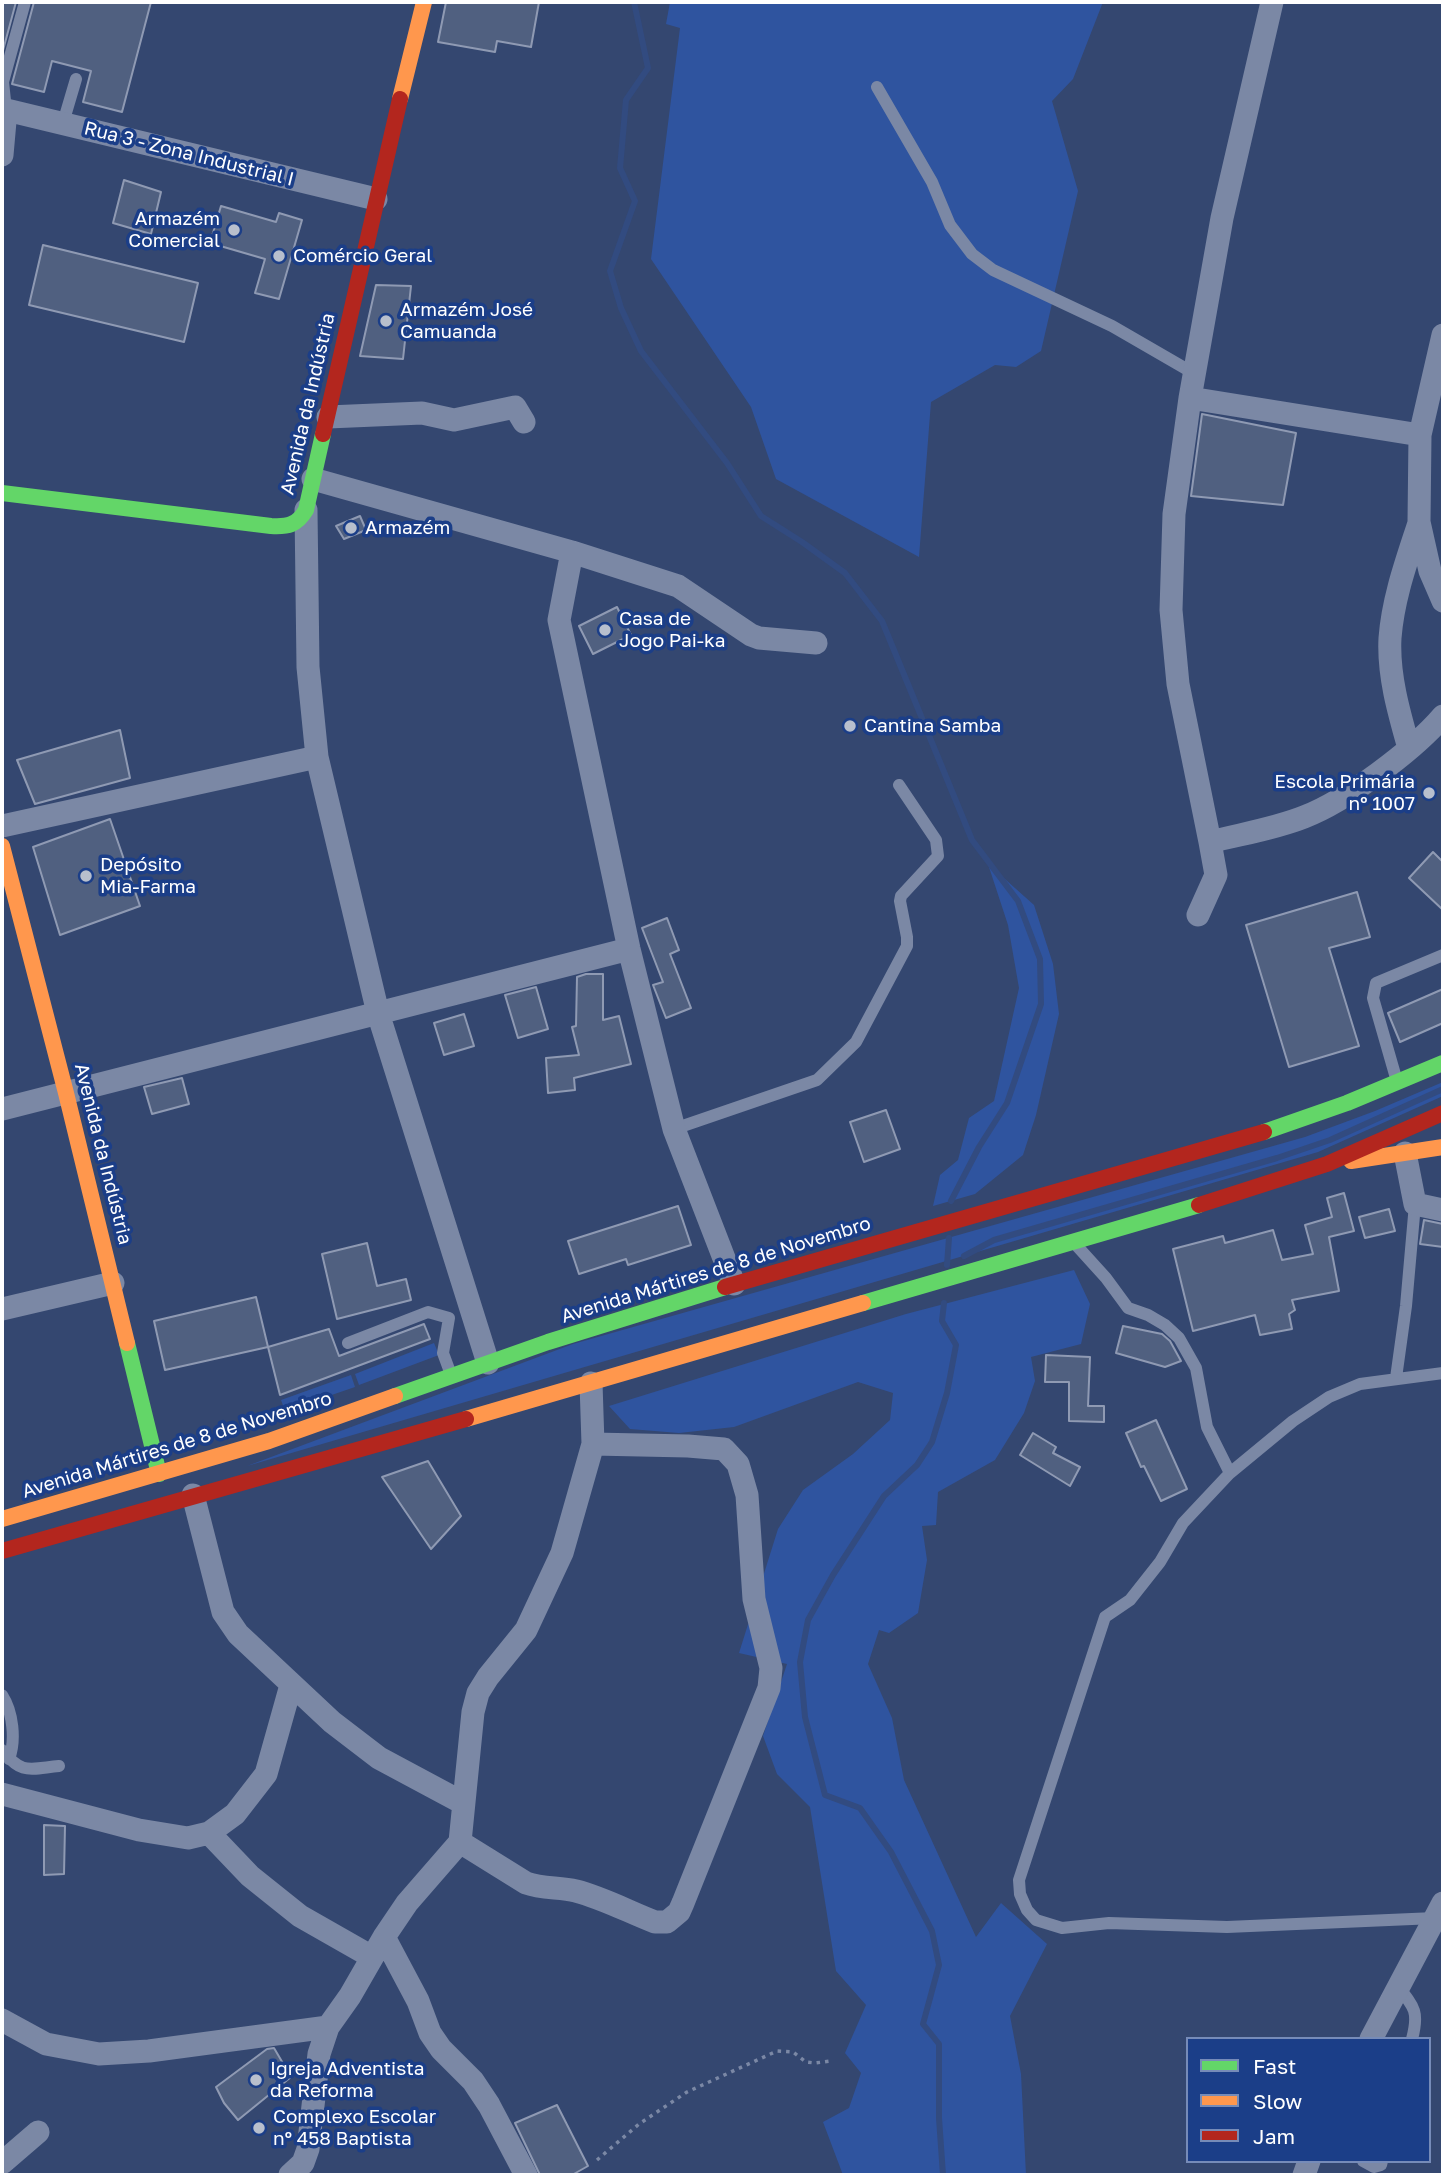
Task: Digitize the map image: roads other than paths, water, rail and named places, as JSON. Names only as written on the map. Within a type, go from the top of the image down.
[{"type":"main road","name":"Avenida da Indústria","points":[[2,493],[271,526],[289,527],[300,521],[306,510],[376,199],[424,2]]},
{"type":"main road","name":"Avenida da Indústria","points":[[2,846],[66,1093],[159,1474]]},
{"type":"main road","name":"Avenida Mártires de 8 de Novembro","points":[[2,1519],[331,1421],[488,1363],[734,1284],[1243,1139],[1397,1083],[1443,1063]]},
{"type":"main road","points":[[2,1551],[591,1383],[1253,1189],[1327,1164],[1443,1113]]},
{"type":"main road","points":[[1327,1164],[1443,1147]]},
{"type":"street","points":[[1198,915],[1216,875],[1178,684],[1171,610],[1174,514],[1190,398],[1222,218],[1272,2]]},
{"type":"street","name":"Rua 3 - Zona Industrial I","points":[[4,109],[376,199]]},
{"type":"street","points":[[2,155],[4,109]]},
{"type":"street","points":[[1443,335],[1420,435],[1419,522],[1430,570],[1443,601]]},
{"type":"street","points":[[1190,398],[1420,435]]},
{"type":"street","points":[[328,417],[431,414],[454,420],[516,407],[524,422]]},
{"type":"street","points":[[313,480],[572,552],[678,586],[759,638],[816,643]]},
{"type":"street","points":[[306,510],[308,667],[317,757],[378,1013],[488,1363]]},
{"type":"street","points":[[1409,748],[1395,695],[1390,639],[1399,583],[1419,522]]},
{"type":"street","points":[[572,552],[559,620],[629,949],[674,1129],[734,1284]]},
{"type":"street","points":[[1210,842],[1305,817],[1335,801],[1429,733],[1443,716]]},
{"type":"street","points":[[2,825],[317,757]]},
{"type":"street","points":[[2,1109],[629,949]]},
{"type":"street","points":[[1405,1153],[1415,1204],[1443,1210]]},
{"type":"street","points":[[2,1309],[113,1283]]},
{"type":"street","points":[[290,2175],[303,2163],[308,2149],[319,2054],[328,2027],[351,1996],[384,1937],[408,1903],[460,1842],[473,1712],[478,1693],[488,1676],[526,1630],[562,1553],[593,1444],[591,1383]]},
{"type":"street","points":[[460,1842],[538,1888],[578,1892],[655,1922],[667,1922],[679,1912],[683,1903],[769,1688],[771,1668],[754,1599],[747,1494],[738,1464],[724,1449],[593,1444]]},
{"type":"street","points":[[193,1495],[223,1612],[238,1634],[290,1685],[379,1758],[463,1803]]},
{"type":"street","points":[[2,1794],[139,1830],[188,1838],[209,1833],[235,1814],[266,1773],[290,1685]]},
{"type":"street","points":[[209,1833],[250,1876],[300,1916],[372,1957]]},
{"type":"street","points":[[1372,2037],[1439,1911]]},
{"type":"street","points":[[384,1937],[418,2001],[430,2033],[441,2049],[473,2081],[489,2105],[526,2175]]},
{"type":"street","points":[[2,2020],[46,2044],[99,2054],[149,2051],[328,2027]]},
{"type":"street","points":[[2,2163],[38,2133]]},
{"type":"lane","points":[[4,109],[4,82],[25,2]]},
{"type":"lane","points":[[63,123],[76,79]]},
{"type":"lane","points":[[877,88],[932,182],[950,225],[972,254],[993,270],[1112,326],[1195,374]]},
{"type":"lane","points":[[674,1129],[817,1080],[856,1042],[907,946],[901,896],[938,856],[936,840],[899,785]]},
{"type":"lane","points":[[1397,1083],[1373,998],[1376,983],[1443,956]]},
{"type":"lane","points":[[1396,1378],[1406,1306],[1415,1204]]},
{"type":"lane","points":[[1074,1242],[1128,1308],[1157,1320],[1179,1338],[1196,1368],[1207,1427],[1230,1473]]},
{"type":"lane","points":[[348,1343],[428,1312],[449,1318],[471,1310]]},
{"type":"lane","points":[[449,1318],[443,1353],[452,1376]]},
{"type":"lane","points":[[1439,1911],[1227,1927],[1109,1923],[1062,1928],[1036,1920],[1027,1910],[1020,1894],[1019,1880],[1105,1617],[1130,1600],[1160,1562],[1182,1523],[1230,1473],[1293,1421],[1329,1397],[1360,1384],[1443,1373]]},
{"type":"lane","points":[[2,1695],[9,1705],[14,1746],[5,1754],[15,1766],[26,1769],[59,1766]]},
{"type":"lane","points":[[1398,1987],[1415,2011],[1412,2037]]},
{"type":"lane","points":[[1367,2163],[1374,2167],[1382,2163]]},
{"type":"waterway","points":[[634,2],[648,68],[626,100],[620,168],[635,201],[610,271],[621,308],[641,351],[727,463],[761,516],[845,573],[882,621],[972,840],[1018,901],[1040,959],[1041,1004],[1007,1103],[979,1147],[951,1201]]},
{"type":"waterway","points":[[964,1256],[994,1240],[1277,1158],[1330,1140],[1443,1089]]},
{"type":"waterway","points":[[947,1265],[949,1238]]},
{"type":"waterway","points":[[943,2175],[939,2118],[939,2044],[923,2024],[939,1965],[932,1931],[891,1852],[860,1808],[825,1795],[805,1717],[800,1662],[808,1620],[833,1575],[884,1496],[917,1465],[932,1442],[947,1393],[956,1345],[942,1321],[944,1303]]},
{"type":"place","name":"Armazém Comercial","points":[[234,230]]},
{"type":"place","name":"Comércio Geral","points":[[279,256]]},
{"type":"place","name":"Armazém José Camuanda","points":[[386,321]]},
{"type":"place","name":"Armazém","points":[[351,528]]},
{"type":"place","name":"Casa de Jogo Pai-ka","points":[[605,630]]},
{"type":"place","name":"Cantina Samba","points":[[850,726]]},
{"type":"place","name":"Escola Primária nº 1007","points":[[1429,793]]},
{"type":"place","name":"Depósito Mia-Farma","points":[[86,876]]},
{"type":"place","name":"Igreja Adventista da Reforma","points":[[256,2080]]},
{"type":"place","name":"Complexo Escolar nº 458 Baptista","points":[[259,2128]]}]
